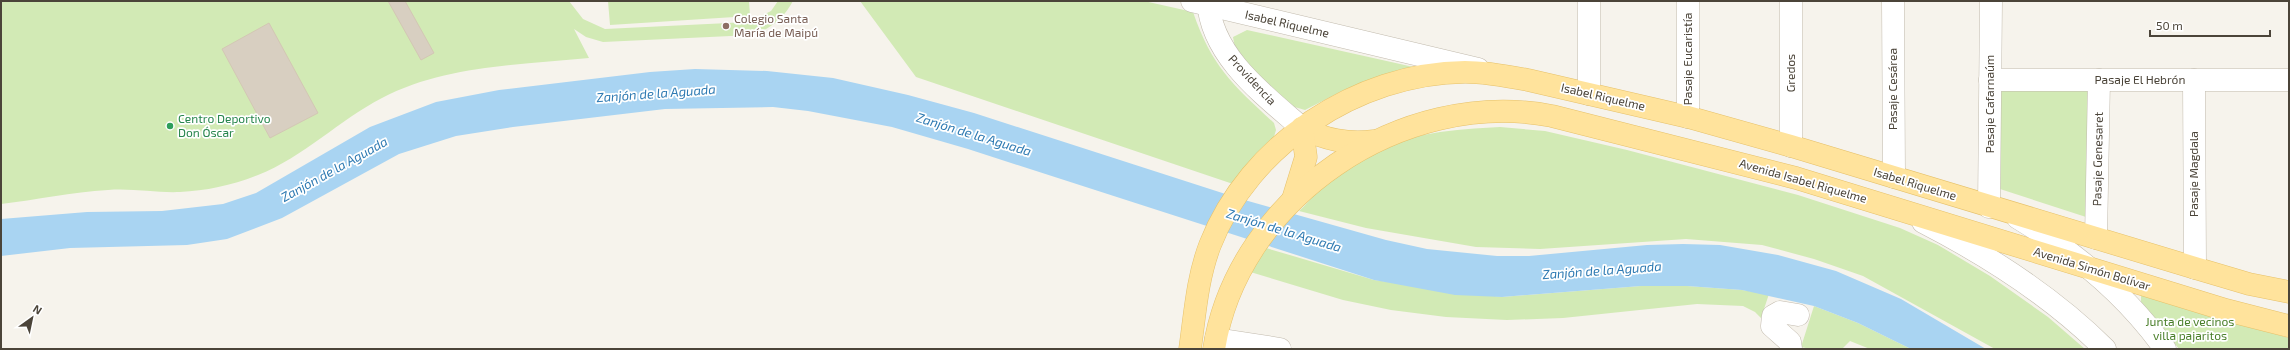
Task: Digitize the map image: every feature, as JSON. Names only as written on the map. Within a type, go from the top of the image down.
[{"type":"main road","points":[[1190,349],[1197,292],[1211,244],[1231,205],[1246,182],[1266,160],[1302,128],[1353,99],[1397,83],[1429,76],[1465,72],[1502,75]]},
{"type":"main road","name":"Isabel Riquelme","points":[[1502,75],[1688,117],[1791,146],[1999,210]]},
{"type":"main road","name":"Avenida Isabel Riquelme","points":[[1379,140],[1418,124],[1462,114],[1515,111],[1552,116],[1738,162],[1896,209]]},
{"type":"main road","points":[[1302,128],[1334,141],[1356,143],[1379,140]]},
{"type":"main road","points":[[1290,203],[1305,161],[1306,150],[1302,128]]},
{"type":"main road","points":[[1215,344],[1229,293],[1246,260],[1261,238],[1290,203],[1333,167],[1379,140]]},
{"type":"main road","name":"Avenida Simón Bolívar","points":[[1896,209],[2226,310],[2289,326]]},
{"type":"main road","points":[[1999,210],[2195,268],[2289,292]]},
{"type":"street","points":[[1589,1],[1589,94]]},
{"type":"street","name":"Pasaje Eucaristía","points":[[1688,1],[1688,117]]},
{"type":"street","name":"Gredos","points":[[1790,1],[1791,146]]},
{"type":"street","name":"Pasaje Cesárea","points":[[1893,1],[1894,177]]},
{"type":"street","name":"Pasaje Cafarnaúm","points":[[1991,1],[1990,80],[1999,210]]},
{"type":"street","name":"Isabel Riquelme","points":[[1202,2],[1502,75]]},
{"type":"street","name":"Providencia","points":[[1202,2],[1219,40],[1234,64],[1269,100],[1302,128]]},
{"type":"street","name":"Pasaje El Hebrón","points":[[1990,80],[2289,80]]},
{"type":"street","name":"Pasaje Genesaret","points":[[2096,238],[2099,80]]},
{"type":"street","name":"Pasaje Magdala","points":[[2194,80],[2195,268]]},
{"type":"street","name":"Avenida Isabel Riquelme","points":[[1896,209],[1954,239],[2016,277],[2067,314],[2105,349]]},
{"type":"street","points":[[1999,210],[2048,236],[2094,270],[2128,302],[2165,349]]},
{"type":"street","points":[[1791,349],[1790,342],[1772,326],[1773,316],[1780,312],[1798,316]]},
{"type":"street","points":[[1215,344],[1280,349]]},
{"type":"green space","name":"Centro Deportivo Don Óscar","points":[[1,1],[569,1],[583,19],[605,29],[749,22],[771,11],[778,1],[793,1],[781,18],[771,26],[752,35],[603,42],[586,37],[574,29],[589,58],[483,68],[431,79],[406,87],[366,107],[306,149],[275,167],[249,179],[229,185],[210,189],[180,192],[126,190],[95,191],[1,204]]},
{"type":"green space","points":[[608,1],[749,1],[750,16],[610,25]]},
{"type":"green space","points":[[860,1],[1144,1],[1193,12],[1208,47],[1225,74],[1235,86],[1274,123],[1276,130],[1274,137],[1233,184],[916,77]]},
{"type":"green space","points":[[1247,30],[1418,68],[1344,90],[1305,110],[1291,106],[1236,54],[1233,37]]},
{"type":"green space","points":[[1997,90],[2090,90],[2086,217],[2000,189]]},
{"type":"green space","points":[[1500,127],[1545,131],[1627,150],[1798,195],[1900,228],[1938,245],[1990,276],[2048,317],[2085,349],[1995,349],[1863,276],[1814,259],[1762,245],[1686,239],[1540,249],[1476,247],[1366,228],[1299,211],[1333,178],[1361,158],[1382,148],[1415,137],[1466,129]]},
{"type":"green space","points":[[1256,245],[1374,280],[1502,297],[1641,286],[1687,286],[1742,290],[1769,294],[1761,318],[1755,312],[1743,306],[1697,304],[1563,318],[1507,320],[1446,317],[1391,310],[1343,300],[1247,271]]},
{"type":"green space","name":"Junta de vecinos villa pajaritos","points":[[2141,293],[2289,338],[2289,349],[2179,349],[2141,302]]},
{"type":"green space","points":[[1814,306],[1858,323],[1911,349],[1870,349],[1850,341],[1842,349],[1811,349],[1801,347]]},
{"type":"water","name":"Zanjón de la Aguada","points":[[695,69],[767,71],[833,78],[908,95],[974,113],[1241,199],[1386,240],[1427,249],[1497,256],[1529,256],[1647,245],[1683,244],[1720,245],[1778,255],[1836,271],[1901,299],[1986,349],[1911,349],[1858,323],[1814,306],[1742,290],[1687,286],[1641,286],[1502,297],[1455,295],[1374,280],[968,149],[892,127],[808,111],[773,107],[665,109],[513,127],[456,136],[399,154],[282,218],[227,239],[187,245],[70,248],[1,256],[1,219],[87,212],[162,211],[223,204],[256,193],[370,127],[436,102],[499,90],[650,72]]},
{"type":"building","points":[[388,1],[405,1],[434,53],[421,60]]},
{"type":"building","points":[[269,23],[318,113],[270,138],[222,49]]},
{"type":"place","name":"Colegio Santa María de Maipú","points":[[726,26]]},
{"type":"place","name":"Centro Deportivo Don Óscar","points":[[170,126]]}]
